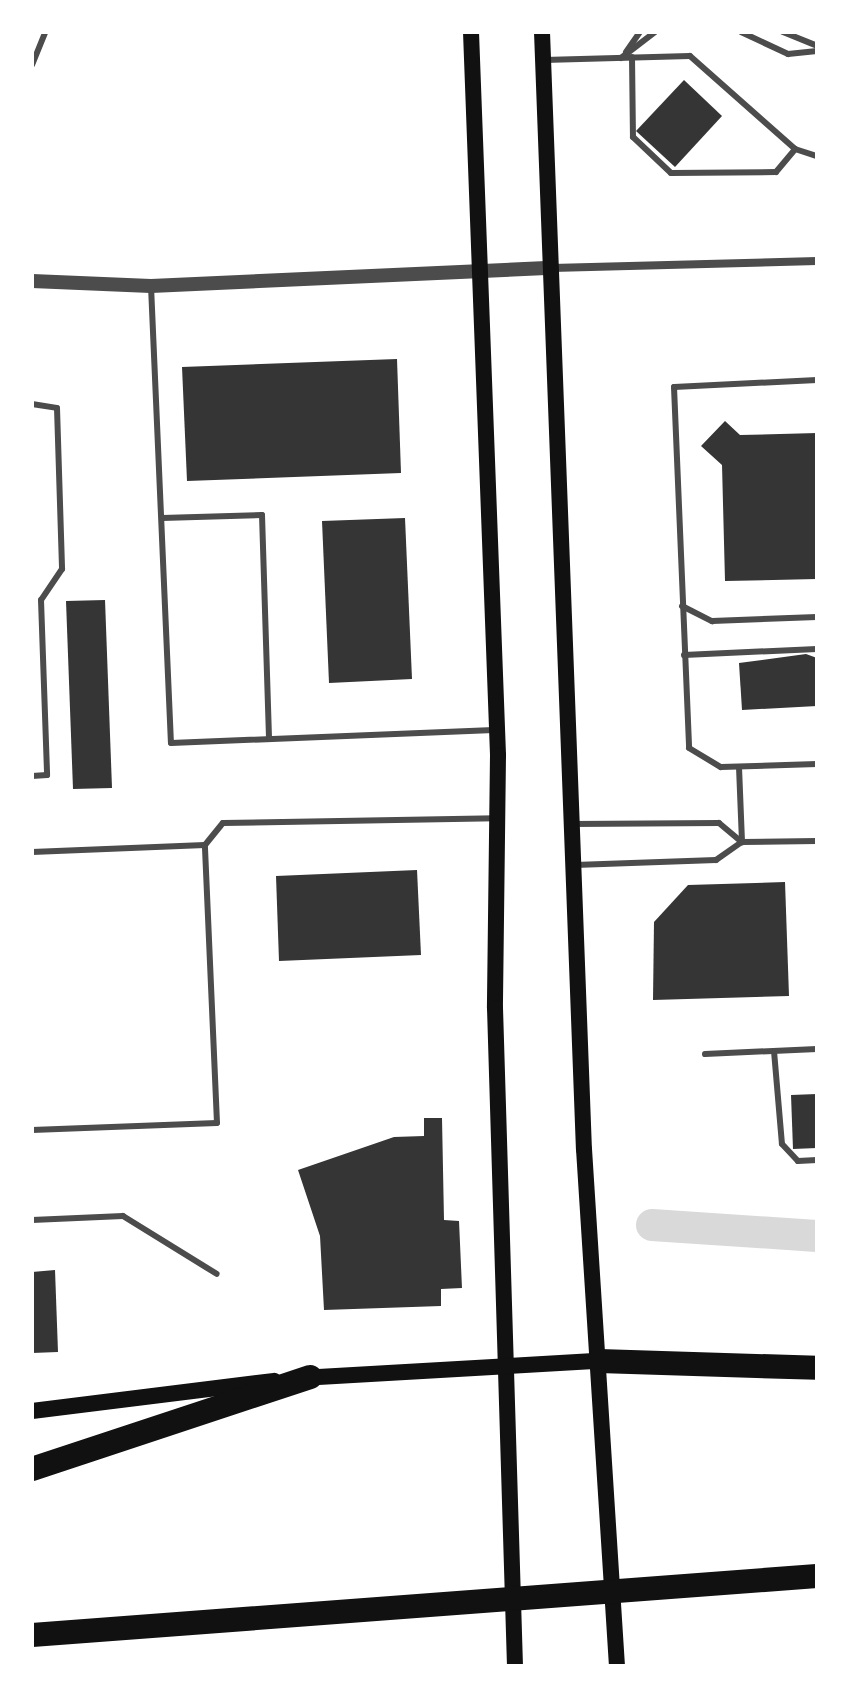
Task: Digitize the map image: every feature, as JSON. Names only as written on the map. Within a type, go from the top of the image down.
[{"type":"highway","points":[[599,1361],[817,1368]]},
{"type":"highway","points":[[32,1469],[181,1426],[310,1377]]},
{"type":"highway","points":[[32,1635],[817,1576]]},
{"type":"main road","points":[[471,32],[497,730],[504,1363],[515,1666]]},
{"type":"main road","points":[[542,32],[573,824],[617,1666]]},
{"type":"main road","points":[[32,1411],[310,1377],[504,1363],[599,1361]]},
{"type":"street","points":[[32,281],[151,286],[481,270],[817,261]]},
{"type":"lane","points":[[32,65],[45,32]]},
{"type":"lane","points":[[621,58],[640,32]]},
{"type":"lane","points":[[621,58],[655,32]]},
{"type":"lane","points":[[741,32],[788,54],[817,49]]},
{"type":"lane","points":[[783,32],[817,49]]},
{"type":"lane","points":[[544,60],[690,56],[795,149],[817,156]]},
{"type":"lane","points":[[632,57],[633,137],[671,173],[776,172],[795,149]]},
{"type":"lane","points":[[151,286],[171,743],[497,730]]},
{"type":"lane","points":[[817,380],[674,387],[689,748],[721,767],[817,764]]},
{"type":"lane","points":[[32,404],[57,408],[62,569],[41,600],[47,775],[32,776]]},
{"type":"lane","points":[[162,518],[262,515],[269,738]]},
{"type":"lane","points":[[682,606],[712,621],[817,617]]},
{"type":"lane","points":[[684,655],[817,649]]},
{"type":"lane","points":[[739,767],[742,842]]},
{"type":"lane","points":[[32,1130],[217,1123],[205,845],[223,823],[496,818]]},
{"type":"lane","points":[[573,824],[719,823],[742,842]]},
{"type":"lane","points":[[575,865],[716,860],[742,842],[817,841]]},
{"type":"lane","points":[[32,852],[205,845]]},
{"type":"lane","points":[[705,1054],[817,1049]]},
{"type":"lane","points":[[774,1051],[782,1144],[798,1161],[817,1160]]},
{"type":"lane","points":[[32,1220],[123,1216],[217,1274]]},
{"type":"building","points":[[684,80],[722,116],[675,167],[636,131]]},
{"type":"building","points":[[397,359],[401,473],[187,481],[182,367]]},
{"type":"building","points":[[725,421],[740,435],[817,433],[817,579],[725,581],[722,465],[701,446]]},
{"type":"building","points":[[405,518],[412,679],[329,683],[322,521]]},
{"type":"building","points":[[105,600],[112,788],[73,789],[66,601]]},
{"type":"building","points":[[806,654],[817,658],[817,706],[742,710],[739,663]]},
{"type":"building","points":[[417,870],[421,955],[279,961],[276,876]]},
{"type":"building","points":[[785,882],[789,996],[653,1000],[654,922],[688,885]]},
{"type":"building","points":[[817,1094],[817,1148],[793,1149],[791,1095]]},
{"type":"building","points":[[424,1118],[442,1118],[444,1220],[459,1221],[462,1288],[441,1289],[441,1306],[324,1310],[320,1236],[298,1170],[394,1137],[424,1136]]},
{"type":"building","points":[[55,1270],[58,1352],[32,1353],[32,1272]]},
{"type":"waterway","points":[[652,1225],[817,1236]]}]
